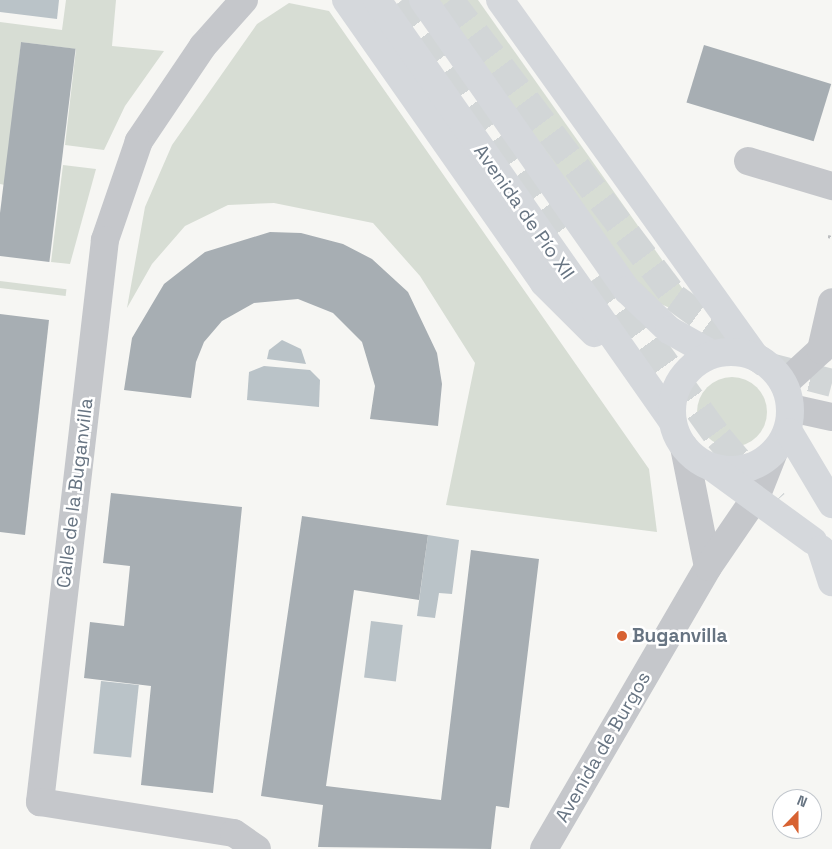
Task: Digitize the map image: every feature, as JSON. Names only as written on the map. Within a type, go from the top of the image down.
[{"type":"main road","points":[[346,0],[544,283],[639,373]]},
{"type":"main road","name":"Avenida de Pío XII","points":[[376,0],[673,422]]},
{"type":"main road","points":[[423,0],[627,290],[670,330],[712,354],[756,358]]},
{"type":"main road","points":[[500,0],[756,358],[788,408],[832,504]]},
{"type":"main road","points":[[712,354],[690,368],[678,384],[673,422],[684,447],[756,497],[822,550],[832,582]]},
{"type":"main road","name":"Avenida de Burgos","points":[[713,468],[734,471],[755,466],[773,454],[788,408]]},
{"type":"street","name":"Calle de la Buganvilla","points":[[244,0],[204,46],[139,141],[107,231],[40,802],[234,833],[257,849]]},
{"type":"street","points":[[748,161],[832,186]]},
{"type":"street","name":"Avenida de Burgos","points":[[788,408],[827,351],[832,302]]},
{"type":"street","points":[[788,408],[832,417]]},
{"type":"street","points":[[684,447],[708,566]]},
{"type":"street","name":"Avenida de Burgos","points":[[544,849],[708,566],[756,497],[773,454]]},
{"type":"shaded area","points":[[0,0],[59,0],[57,19],[0,12]]},
{"type":"shaded area","points":[[66,0],[116,0],[112,46],[164,51],[125,106],[104,150],[65,145],[76,49],[21,42],[5,185],[0,184],[0,22],[62,30]]},
{"type":"shaded area","points":[[437,0],[478,0],[687,295],[685,306],[672,309],[648,298]]},
{"type":"shaded area","points":[[289,3],[329,11],[649,469],[657,532],[446,505],[475,363],[420,276],[373,223],[274,203],[228,205],[185,226],[152,264],[127,308],[145,207],[172,145],[257,24]]},
{"type":"shaded area","points":[[63,165],[96,169],[70,264],[51,262]]},
{"type":"shaded area","points":[[0,281],[67,289],[66,296],[0,288]]},
{"type":"shaded area","points":[[282,340],[301,349],[306,364],[267,359],[269,350]]},
{"type":"shaded area","points":[[264,366],[310,370],[320,380],[319,407],[247,400],[249,372]]},
{"type":"shaded area","points":[[732,377],[745,380],[757,387],[764,399],[767,412],[764,425],[757,437],[745,444],[732,447],[719,444],[707,437],[700,425],[697,412],[700,399],[707,387],[719,380]]},
{"type":"shaded area","points":[[428,535],[459,540],[452,594],[439,593],[435,618],[417,616]]},
{"type":"shaded area","points":[[371,621],[403,625],[396,681],[364,678]]},
{"type":"shaded area","points":[[101,681],[139,685],[131,758],[93,754]]},
{"type":"building","points":[[21,42],[76,49],[49,262],[0,256],[0,213]]},
{"type":"building","points":[[704,45],[831,84],[814,141],[686,102]]},
{"type":"building","points":[[270,232],[301,233],[343,244],[372,259],[408,292],[437,353],[442,384],[438,426],[370,419],[375,386],[362,342],[333,313],[298,299],[254,303],[222,321],[204,342],[196,362],[191,398],[124,390],[132,338],[164,284],[205,252]]},
{"type":"building","points":[[0,314],[49,320],[25,535],[0,532]]},
{"type":"building","points":[[111,493],[242,507],[213,793],[141,785],[151,686],[84,678],[90,622],[124,626],[130,566],[103,563]]},
{"type":"building","points":[[302,516],[428,535],[419,600],[354,590],[326,786],[441,800],[471,550],[539,559],[509,808],[496,806],[491,849],[318,847],[323,805],[261,796]]},
{"type":"tunnel","points":[[402,0],[571,234]]},
{"type":"tunnel","points":[[450,0],[675,298],[770,367],[832,383]]},
{"type":"tunnel","points":[[601,274],[719,438],[774,503]]},
{"type":"place","name":"Buganvilla","points":[[622,636]]}]
